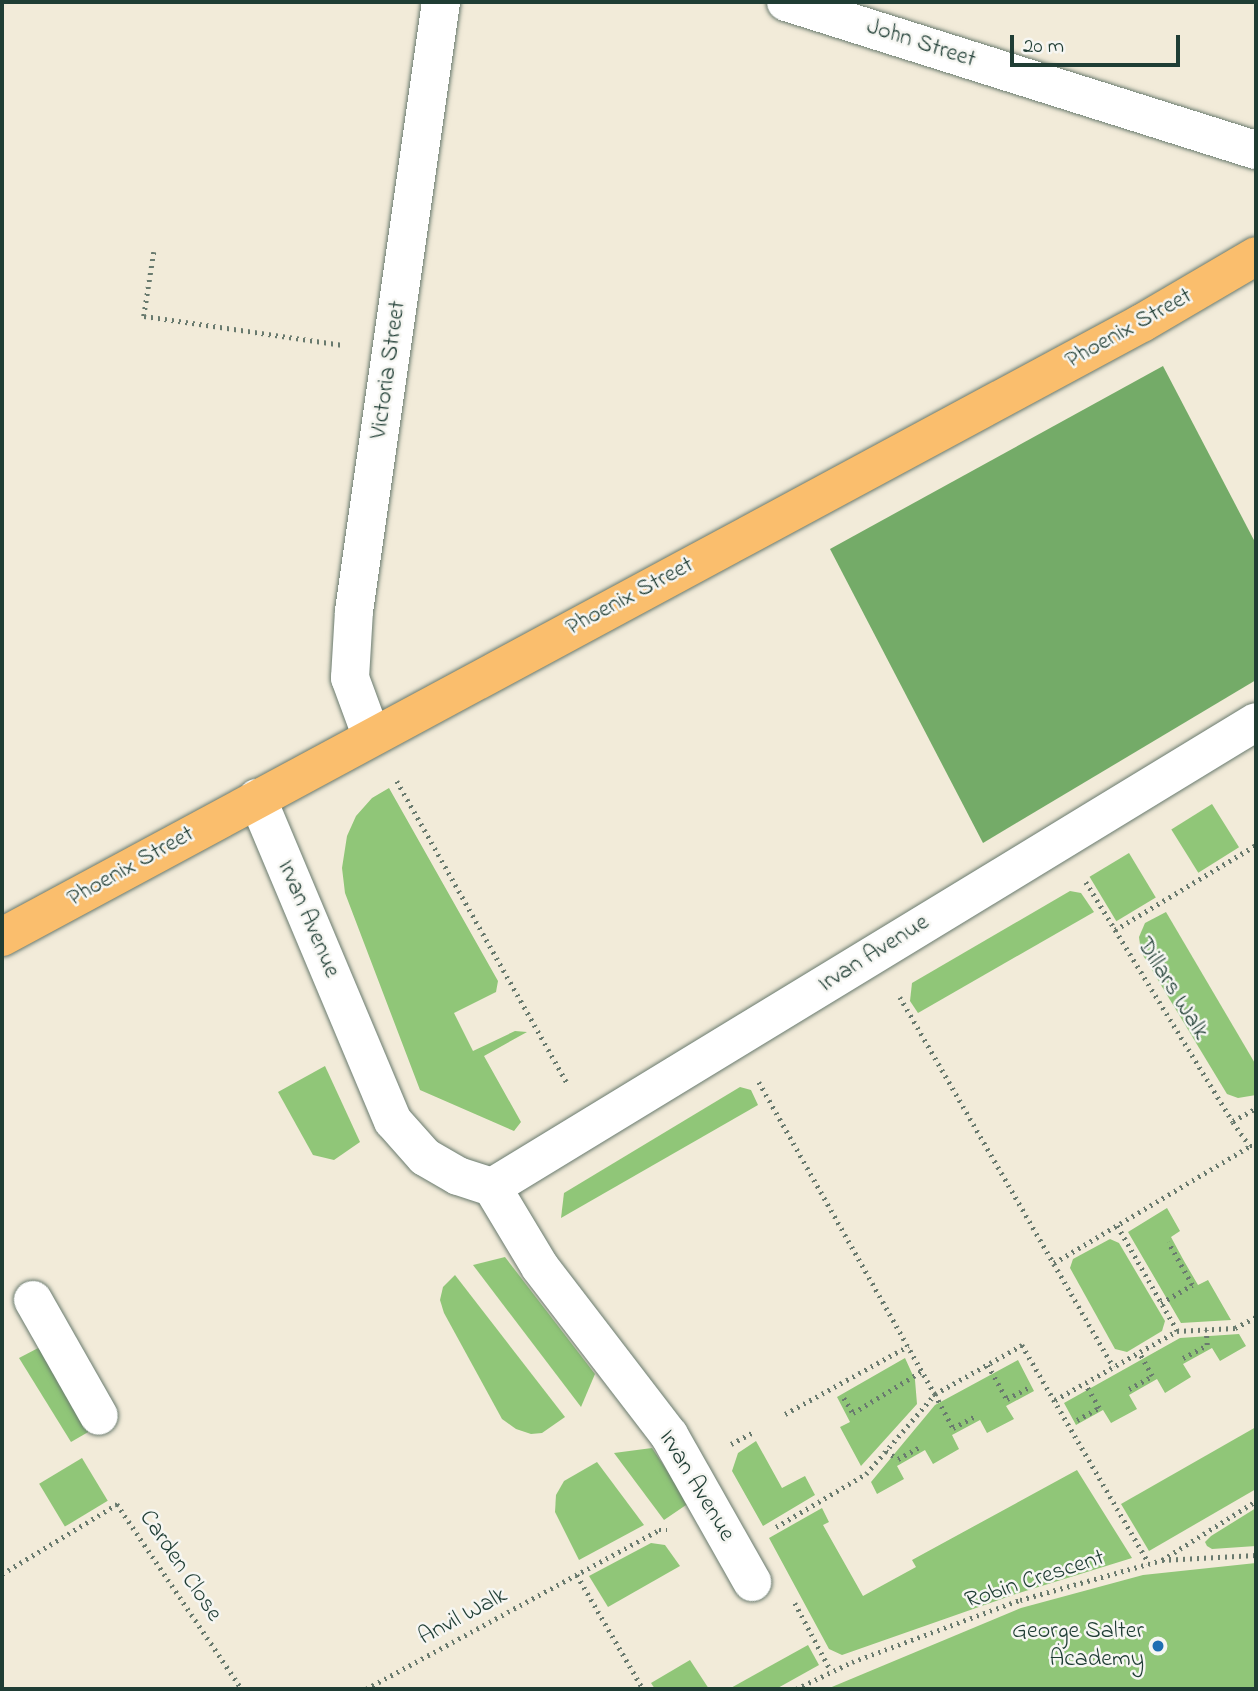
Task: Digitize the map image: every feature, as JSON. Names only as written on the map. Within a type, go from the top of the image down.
[{"type":"main road","name":"Phoenix Street","points":[[2,937],[371,735],[1142,323],[1256,256]]},
{"type":"street","name":"Victoria Street","points":[[371,735],[350,678],[354,611],[441,2]]},
{"type":"street","name":"John Street","points":[[786,2],[1256,150]]},
{"type":"street","name":"Irvan Avenue","points":[[492,1187],[977,889],[1256,722]]},
{"type":"street","name":"Irvan Avenue","points":[[257,798],[393,1121],[425,1157],[458,1177],[492,1187],[540,1267],[669,1435],[752,1582]]},
{"type":"street","points":[[33,1300],[99,1416]]},
{"type":"path","points":[[154,252],[144,316],[345,345]]},
{"type":"path","points":[[393,774],[570,1088]]},
{"type":"path","points":[[1115,930],[1256,845]]},
{"type":"path","name":"Dillars Walk","points":[[1081,874],[1233,1122],[1253,1146]]},
{"type":"path","points":[[892,985],[1114,1367]]},
{"type":"path","points":[[754,1072],[953,1428],[976,1416]]},
{"type":"path","points":[[1233,1122],[1256,1108]]},
{"type":"path","points":[[1054,1263],[1253,1146]]},
{"type":"path","points":[[1117,1226],[1177,1331]]},
{"type":"path","points":[[1161,1303],[1192,1285],[1168,1242]]},
{"type":"path","points":[[1055,1400],[1177,1331],[1236,1328],[1256,1317]]},
{"type":"path","points":[[1183,1358],[1207,1345],[1206,1329]]},
{"type":"path","points":[[766,1533],[866,1474],[935,1394],[1023,1345],[1149,1563]]},
{"type":"path","points":[[785,1414],[908,1346]]},
{"type":"path","points":[[1129,1389],[1152,1376],[1139,1353]]},
{"type":"path","points":[[988,1365],[1007,1399],[1028,1388]]},
{"type":"path","points":[[844,1398],[853,1413],[922,1371]]},
{"type":"path","points":[[1077,1420],[1099,1408],[1085,1384]]},
{"type":"path","points":[[886,1451],[898,1459],[920,1447]]},
{"type":"path","points":[[1162,1560],[1256,1501]]},
{"type":"path","name":"Carden Close","points":[[2,1574],[117,1504],[242,1689]]},
{"type":"path","name":"Anvil Walk","points":[[366,1689],[659,1530]]},
{"type":"path","name":"Robin Crescent","points":[[796,1689],[831,1671],[1020,1600],[1162,1560],[1256,1555]]},
{"type":"path","points":[[577,1575],[643,1689]]},
{"type":"green space","points":[[1163,366],[1256,544],[1256,680],[983,843],[830,549]]},
{"type":"green space","points":[[389,788],[498,981],[496,992],[454,1013],[473,1051],[515,1031],[527,1032],[484,1056],[521,1122],[514,1131],[420,1090],[345,893],[342,868],[347,836],[356,816],[372,798]]},
{"type":"green space","points":[[1212,804],[1239,847],[1198,873],[1171,829]]},
{"type":"green space","points":[[1129,853],[1156,898],[1116,921],[1090,877]]},
{"type":"green space","points":[[1070,891],[1081,893],[1094,912],[918,1013],[910,1001],[912,983]]},
{"type":"green space","points":[[1166,912],[1256,1065],[1256,1095],[1238,1098],[1227,1094],[1141,952],[1139,937],[1145,923]]},
{"type":"green space","points":[[325,1066],[360,1142],[334,1160],[313,1155],[278,1092]]},
{"type":"green space","points":[[740,1087],[751,1090],[758,1105],[561,1218],[564,1193]]},
{"type":"green space","points":[[1167,1208],[1180,1231],[1171,1237],[1184,1261],[1198,1285],[1208,1280],[1231,1320],[1181,1323],[1128,1232]]},
{"type":"green space","points":[[1110,1239],[1119,1243],[1165,1321],[1162,1331],[1127,1352],[1115,1349],[1070,1268],[1073,1259]]},
{"type":"green space","points":[[505,1257],[595,1374],[581,1407],[473,1265]]},
{"type":"green space","points":[[455,1275],[565,1417],[542,1433],[531,1434],[516,1429],[502,1419],[444,1313],[440,1300],[443,1287]]},
{"type":"green space","points":[[1239,1334],[1246,1346],[1220,1361],[1212,1348],[1183,1364],[1191,1377],[1165,1393],[1157,1379],[1129,1395],[1137,1409],[1111,1423],[1103,1410],[1076,1425],[1064,1403],[1180,1338]]},
{"type":"green space","points":[[42,1346],[90,1431],[71,1442],[19,1358]]},
{"type":"green space","points":[[905,1358],[915,1380],[917,1404],[861,1466],[840,1427],[850,1422],[837,1397]]},
{"type":"green space","points":[[1018,1360],[1034,1391],[1006,1406],[1014,1419],[987,1433],[980,1420],[952,1435],[959,1449],[933,1464],[925,1450],[897,1466],[904,1479],[877,1494],[871,1482],[935,1405]]},
{"type":"green space","points":[[1256,1427],[1256,1489],[1149,1551],[1121,1504]]},
{"type":"green space","points":[[756,1441],[782,1488],[805,1476],[815,1495],[763,1526],[732,1471],[738,1453]]},
{"type":"green space","points":[[652,1448],[689,1503],[664,1520],[614,1453]]},
{"type":"green space","points":[[82,1458],[108,1501],[65,1527],[39,1484]]},
{"type":"green space","points":[[597,1462],[644,1525],[579,1560],[555,1512],[556,1495],[564,1481]]},
{"type":"green space","points":[[1077,1470],[1132,1558],[1019,1593],[842,1655],[829,1649],[769,1538],[822,1508],[829,1522],[823,1525],[863,1596],[916,1567],[912,1560]]},
{"type":"green space","points":[[1256,1508],[1256,1546],[1212,1549],[1207,1546],[1205,1542],[1211,1536]]},
{"type":"green space","points":[[651,1543],[665,1545],[680,1566],[608,1607],[589,1576]]},
{"type":"green space","points":[[1256,1563],[1256,1689],[827,1689],[1021,1608],[1143,1575]]},
{"type":"green space","points":[[808,1645],[819,1665],[776,1689],[729,1689]]},
{"type":"green space","points":[[690,1660],[709,1689],[655,1689],[651,1683]]},
{"type":"place","name":"George Salter Academy","points":[[1158,1646]]}]
